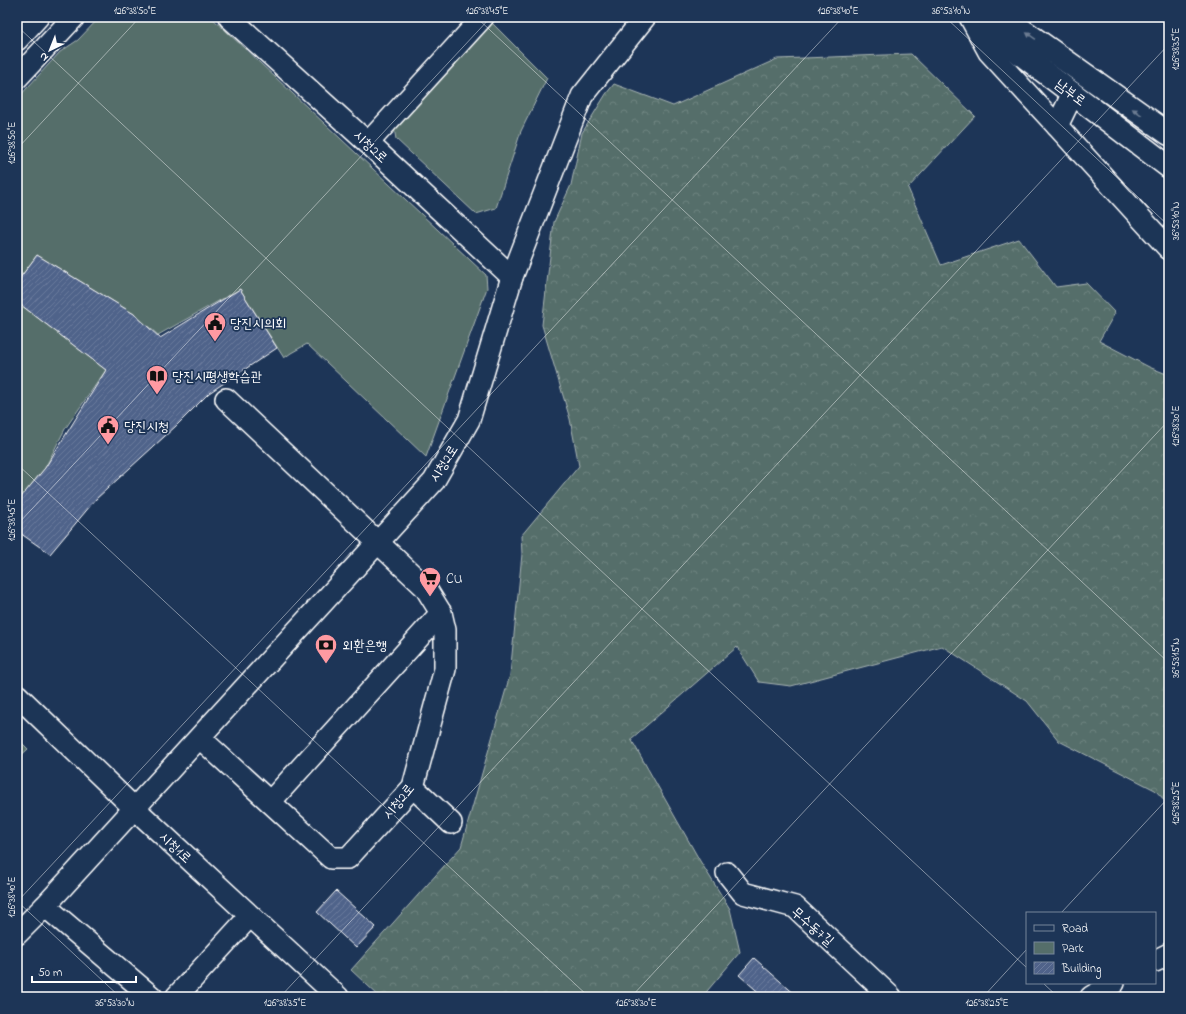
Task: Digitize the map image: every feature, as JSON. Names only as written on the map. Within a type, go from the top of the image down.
[{"type":"main road","name":"남부로","points":[[971,17],[1169,167]]},
{"type":"main road","name":"남부로","points":[[1004,17],[1169,134]]},
{"type":"street","points":[[17,40],[38,17]]},
{"type":"street","points":[[17,78],[74,17]]},
{"type":"street","name":"시청2로","points":[[229,17],[368,143],[512,277]]},
{"type":"street","points":[[368,143],[483,17]]},
{"type":"street","name":"시청2로","points":[[17,934],[45,906],[200,738],[434,481],[469,420],[512,277],[582,96],[645,17]]},
{"type":"street","points":[[971,17],[989,52],[1169,249]]},
{"type":"street","points":[[1057,126],[1073,93]]},
{"type":"street","points":[[226,399],[378,542]]},
{"type":"street","name":"시청2로","points":[[200,738],[331,858],[348,858],[413,787],[444,669],[445,630],[441,613],[425,588],[378,542]]},
{"type":"street","points":[[270,802],[441,613]]},
{"type":"street","points":[[419,637],[427,634],[437,644],[444,669]]},
{"type":"street","name":"시청1로","points":[[17,695],[134,808],[338,997]]},
{"type":"street","points":[[413,787],[452,823]]},
{"type":"street","name":"무수동7길","points":[[727,873],[743,893],[795,907],[891,997]]},
{"type":"street","points":[[45,906],[152,997]]},
{"type":"street","points":[[176,997],[250,916]]},
{"type":"street","points":[[1156,960],[1169,954]]},
{"type":"street","points":[[1091,997],[1115,989]]},
{"type":"green space","points":[[100,17],[211,17],[486,275],[487,288],[426,457],[307,344],[284,358],[240,289],[158,335],[134,314],[37,255],[17,282],[17,99],[60,52],[78,40]]},
{"type":"green space","points":[[490,21],[547,78],[521,131],[496,208],[476,214],[396,139],[394,128]]},
{"type":"green space","points":[[911,54],[975,116],[908,188],[941,265],[1019,239],[1056,287],[1086,283],[1115,313],[1099,341],[1149,367],[1169,375],[1169,805],[1155,790],[1059,741],[1027,701],[942,646],[791,686],[759,682],[737,647],[631,739],[700,861],[730,909],[740,952],[702,997],[380,997],[351,970],[461,847],[510,675],[522,554],[521,536],[579,466],[570,419],[542,325],[554,222],[571,185],[582,133],[606,94],[614,84],[673,106],[777,59]]},
{"type":"green space","points":[[17,302],[106,370],[65,429],[45,468],[17,502]]},
{"type":"green space","points":[[17,738],[28,749],[17,759]]},
{"type":"building","points":[[37,255],[134,314],[160,338],[240,289],[277,348],[209,393],[176,426],[96,499],[50,554],[17,531],[17,502],[45,468],[106,370],[17,302],[17,282]]},
{"type":"building","points":[[336,891],[376,927],[356,948],[317,912]]},
{"type":"building","points":[[754,958],[798,997],[764,997],[739,975]]},
{"type":"place","name":"당진시의회","points":[[215,342]]},
{"type":"place","name":"당진시평생학습관","points":[[157,396]]},
{"type":"place","name":"당진시청","points":[[108,446]]},
{"type":"place","name":"CU","points":[[430,598]]},
{"type":"place","name":"외환은행","points":[[326,664]]}]
